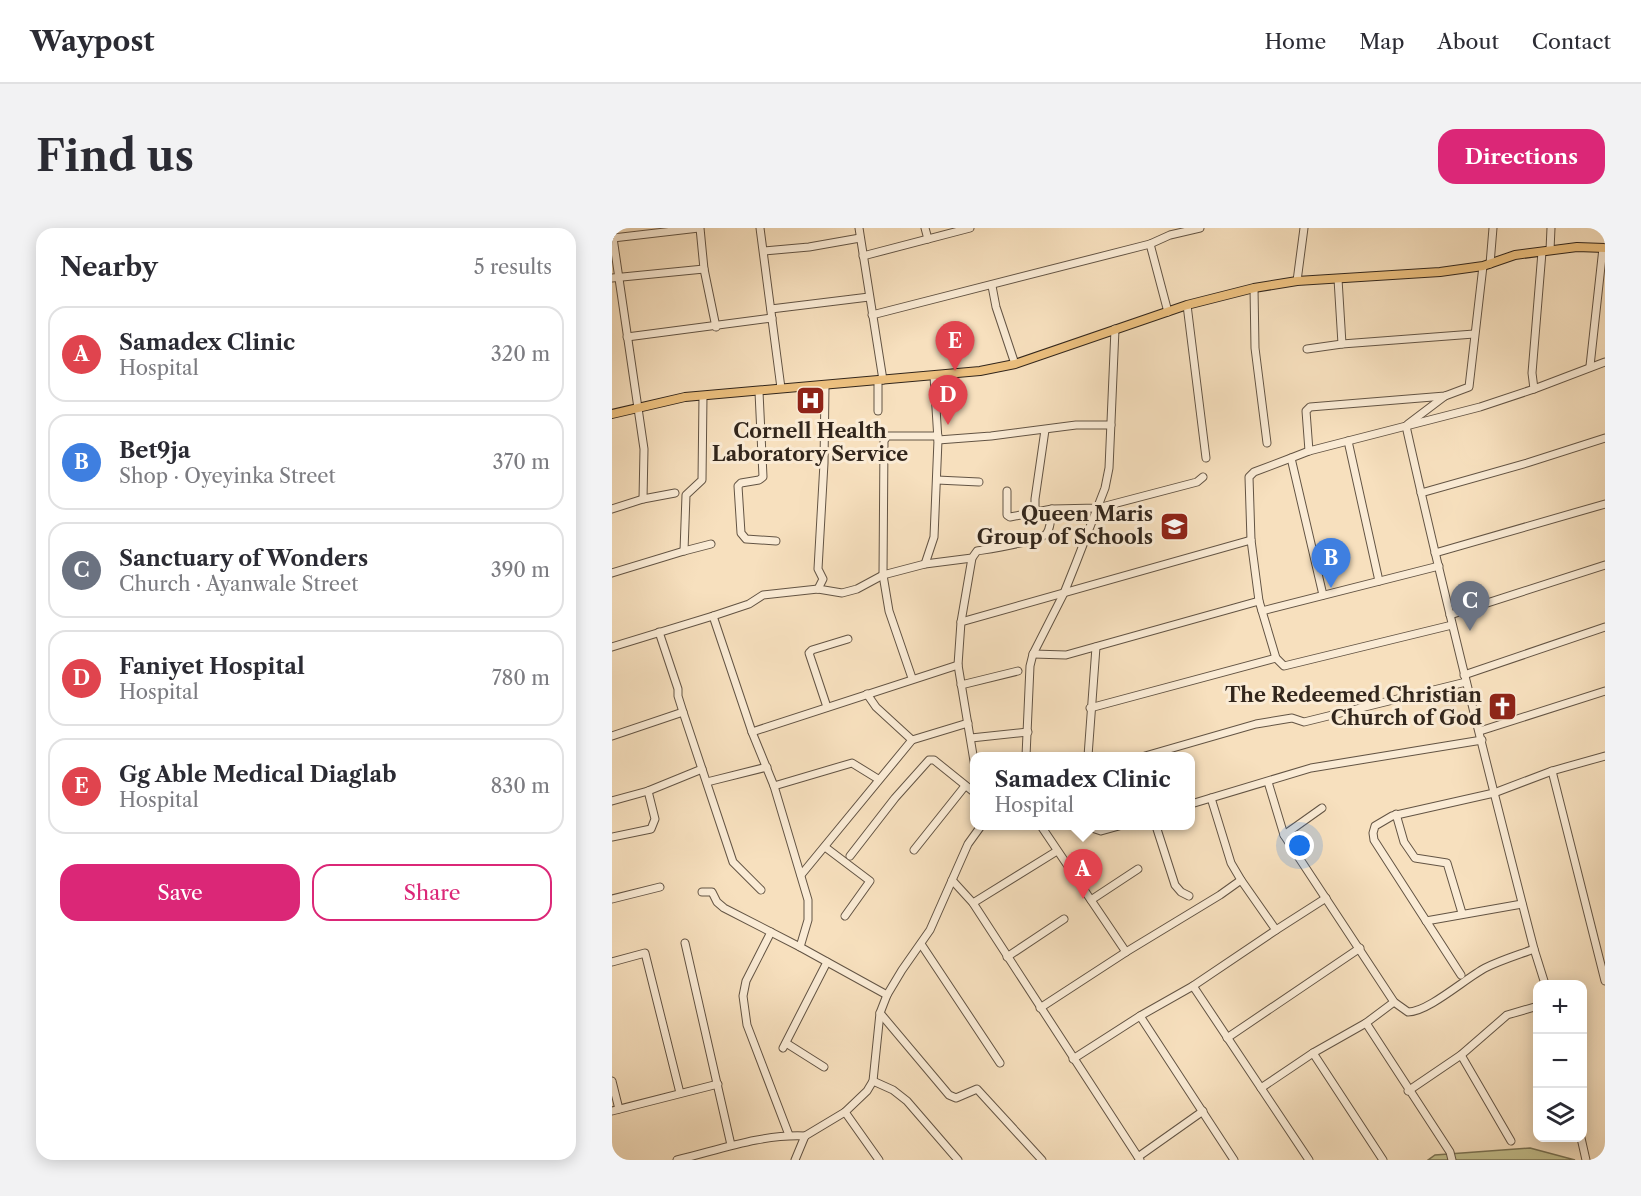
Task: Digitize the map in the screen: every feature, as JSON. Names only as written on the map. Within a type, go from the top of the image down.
[{"type":"main road","points":[[612,414],[638,406],[685,397],[980,371],[1015,364],[1187,305],[1254,288],[1297,281],[1423,274],[1486,265],[1515,255],[1577,247],[1604,248]]},
{"type":"street","points":[[643,499],[644,449],[616,277],[613,235],[700,228],[704,269],[716,327]]},
{"type":"street","points":[[760,228],[781,388]]},
{"type":"street","points":[[859,228],[880,380],[878,411]]},
{"type":"street","points":[[925,228],[928,239]]},
{"type":"street","points":[[863,256],[970,228]]},
{"type":"street","points":[[872,315],[1150,244],[1169,232],[1200,228]]},
{"type":"street","points":[[1297,281],[1304,228]]},
{"type":"street","points":[[1406,426],[1445,396],[1468,387],[1474,334],[1493,228]]},
{"type":"street","points":[[1534,389],[1532,373],[1546,251],[1551,228]]},
{"type":"street","points":[[764,250],[809,247],[860,238]]},
{"type":"street","points":[[1150,244],[1168,312]]},
{"type":"street","points":[[1590,366],[1604,248]]},
{"type":"street","points":[[616,277],[704,269]]},
{"type":"street","points":[[1338,279],[1342,344]]},
{"type":"street","points":[[992,286],[996,307],[1015,364]]},
{"type":"street","points":[[1254,288],[1255,348],[1267,443]]},
{"type":"street","points":[[771,309],[869,297]]},
{"type":"street","points":[[1187,305],[1206,458]]},
{"type":"street","points":[[627,337],[772,318]]},
{"type":"street","points":[[1026,752],[1030,666],[1033,654],[1064,593],[1105,488],[1109,468],[1115,329]]},
{"type":"street","points":[[1307,349],[1342,344],[1474,334]]},
{"type":"street","points":[[1452,625],[1284,666],[1276,658],[1259,601],[1251,540],[1249,477],[1254,472],[1309,451],[1480,407],[1605,362]]},
{"type":"street","points":[[925,564],[934,537],[937,480],[938,438],[934,376]]},
{"type":"street","points":[[818,589],[823,579],[818,569],[824,463],[825,386]]},
{"type":"street","points":[[759,392],[763,477],[759,480],[741,483],[738,486],[741,533],[746,539],[776,541]]},
{"type":"street","points":[[684,550],[686,495],[702,480],[703,396]]},
{"type":"street","points":[[1309,451],[1306,411],[1310,407],[1445,396]]},
{"type":"street","points":[[912,678],[889,611],[883,575],[885,439],[887,436],[938,438],[1076,425],[1111,425]]},
{"type":"street","points":[[1406,426],[1465,678],[1522,904],[1544,980]]},
{"type":"street","points":[[1035,510],[1046,429]]},
{"type":"street","points":[[1421,493],[1605,438]]},
{"type":"street","points":[[1348,441],[1379,581]]},
{"type":"street","points":[[1291,458],[1323,595]]},
{"type":"street","points":[[1007,490],[1007,515],[1014,517],[1035,510],[1098,508],[1197,482],[1203,477]]},
{"type":"street","points":[[937,480],[979,482]]},
{"type":"street","points":[[612,508],[675,493]]},
{"type":"street","points":[[1436,553],[1605,504]]},
{"type":"street","points":[[972,752],[958,665],[961,622],[972,558],[977,551],[1044,536],[1049,530],[1052,509]]},
{"type":"street","points":[[961,622],[1251,540]]},
{"type":"street","points":[[612,573],[684,550],[711,544]]},
{"type":"street","points":[[612,647],[749,604],[763,595],[818,589],[842,593],[857,589],[883,575],[925,564],[972,558]]},
{"type":"street","points":[[1450,615],[1605,565]]},
{"type":"street","points":[[1262,611],[1439,566]]},
{"type":"street","points":[[1033,654],[1066,655],[1259,601]]},
{"type":"street","points":[[713,616],[752,732],[774,786],[801,875],[809,910],[800,947]]},
{"type":"street","points":[[1159,752],[1256,724],[1292,718],[1298,718],[1304,722],[1465,678],[1605,627]]},
{"type":"street","points":[[659,632],[730,856],[760,890]]},
{"type":"street","points":[[827,707],[809,653],[848,639]]},
{"type":"street","points":[[1088,752],[1096,647]]},
{"type":"street","points":[[1090,708],[1276,658]]},
{"type":"street","points":[[752,732],[912,678],[958,665]]},
{"type":"street","points":[[961,685],[1018,671]]},
{"type":"street","points":[[1480,731],[1605,691]]},
{"type":"street","points":[[867,694],[876,707],[912,740]]},
{"type":"street","points":[[612,736],[683,712]]},
{"type":"street","points":[[801,875],[912,740],[968,723]]},
{"type":"street","points":[[970,738],[1028,732]]},
{"type":"street","points":[[1195,803],[1311,768],[1482,740]]},
{"type":"street","points":[[1461,975],[1374,840],[1375,826],[1396,814],[1494,793],[1552,771],[1605,756]]},
{"type":"street","points":[[850,856],[895,798],[929,760],[934,760],[970,790]]},
{"type":"street","points":[[774,786],[852,763],[878,779]]},
{"type":"street","points":[[707,782],[766,767]]},
{"type":"street","points":[[612,801],[648,791],[702,769]]},
{"type":"street","points":[[1552,771],[1605,981]]},
{"type":"street","points":[[1268,782],[1284,835],[1394,1002],[1408,1012],[1418,1011],[1438,1000],[1486,968],[1534,949]]},
{"type":"street","points":[[914,850],[965,786]]},
{"type":"street","points":[[612,837],[651,829],[655,819],[648,791]]},
{"type":"street","points":[[1210,798],[1231,863],[1276,930]]},
{"type":"street","points":[[1284,835],[1322,808]]},
{"type":"street","points":[[1396,814],[1404,842],[1415,858],[1447,863],[1462,913]]},
{"type":"street","points":[[677,1160],[731,1145],[789,1135],[805,1136],[845,1112],[867,1091],[873,1081],[880,1013],[887,995],[930,930],[968,844],[978,830]]},
{"type":"street","points":[[1044,830],[1126,952]]},
{"type":"street","points":[[1158,830],[1174,885],[1189,896]]},
{"type":"street","points":[[825,847],[870,881],[845,916]]},
{"type":"street","points":[[973,903],[1057,851]]},
{"type":"street","points":[[1091,900],[1138,869]]},
{"type":"street","points":[[952,880],[973,903],[1139,1158],[1203,1111]]},
{"type":"street","points":[[1040,1008],[1241,880]]},
{"type":"street","points":[[612,898],[660,886]]},
{"type":"street","points":[[702,892],[712,892],[719,905],[887,995]]},
{"type":"street","points":[[1073,1059],[1140,1016],[1193,986],[1326,898]]},
{"type":"street","points":[[1426,921],[1522,904]]},
{"type":"street","points":[[1007,957],[1064,919]]},
{"type":"street","points":[[771,932],[746,981],[743,996],[747,1025],[789,1135]]},
{"type":"street","points":[[685,943],[731,1145]]},
{"type":"street","points":[[921,944],[1000,1063]]},
{"type":"street","points":[[1227,1038],[1360,948]]},
{"type":"street","points":[[612,962],[645,953],[680,1093]]},
{"type":"street","points":[[824,1067],[784,1046],[827,962]]},
{"type":"street","points":[[1193,986],[1309,1160]]},
{"type":"street","points":[[1261,1088],[1313,1053],[1366,1023],[1394,1002]]},
{"type":"street","points":[[1408,1090],[1461,1055],[1507,1015],[1533,1007]]},
{"type":"street","points":[[880,1013],[949,1095],[956,1098],[977,1089],[1042,1160]]},
{"type":"street","points":[[1140,1016],[1234,1160]]},
{"type":"street","points":[[1366,1023],[1450,1152],[1452,1160]]},
{"type":"street","points":[[1313,1053],[1383,1160]]},
{"type":"street","points":[[1461,1055],[1511,1141]]},
{"type":"street","points":[[612,1081],[616,1110],[718,1084]]},
{"type":"street","points":[[873,1081],[893,1090],[908,1101],[958,1160]]},
{"type":"street","points":[[845,1112],[879,1160]]},
{"type":"street","points":[[795,1160],[805,1136]]},
{"type":"street","points":[[1582,1142],[1586,1160]]},
{"type":"shaded area","points":[[1530,1148],[1575,1160],[1428,1160],[1435,1155]]},
{"type":"place","name":"Gg Able Medical Diaglab","points":[[955,371]]},
{"type":"place","name":"Cornell Health Laboratory Service","points":[[810,400]]},
{"type":"place","name":"Faniyet Hospital","points":[[948,425]]},
{"type":"place","name":"Queen Maris Group of Schools","points":[[1174,526]]},
{"type":"place","name":"Bet9ja","points":[[1331,588]]},
{"type":"place","name":"Sanctuary of Wonders","points":[[1470,631]]},
{"type":"place","name":"The Redeemed Christian Church of God","points":[[1503,707]]},
{"type":"place","name":"Samadex Clinic","points":[[1083,899]]}]
